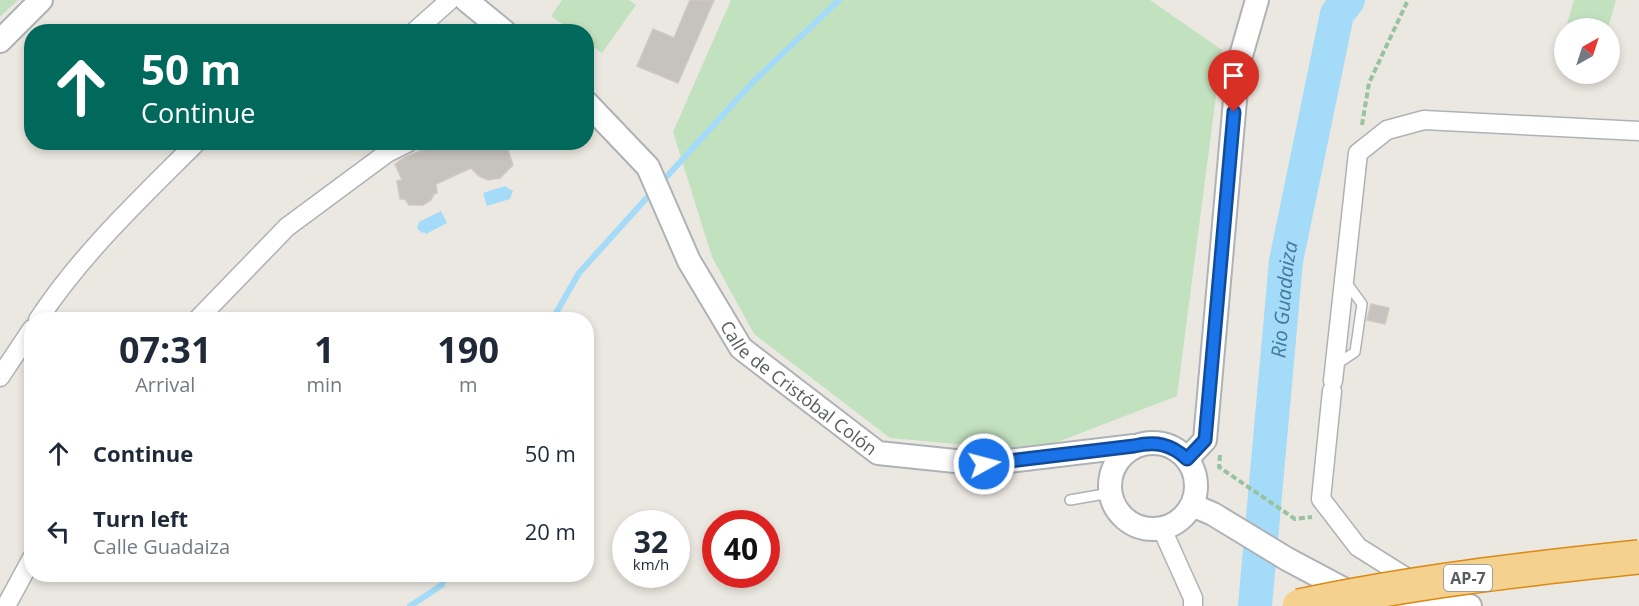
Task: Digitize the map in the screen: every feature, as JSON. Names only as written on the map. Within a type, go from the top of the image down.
[{"type":"highway","name":"AP-7","points":[[1299,606],[1330,599],[1522,569],[1639,557]]},
{"type":"street","points":[[0,41],[41,0]]},
{"type":"street","points":[[423,24],[450,0]]},
{"type":"street","points":[[465,0],[495,24]]},
{"type":"street","points":[[1187,459],[1205,440],[1238,66],[1257,0]]},
{"type":"street","name":"Calle de Cristóbal Colón","points":[[594,110],[648,167],[688,261],[741,348],[878,453],[984,464],[1134,446]]},
{"type":"street","points":[[1441,600],[1358,547],[1322,499],[1343,278],[1358,153],[1387,130],[1424,120],[1639,131]]},
{"type":"street","points":[[43,312],[57,291],[121,218],[189,150]]},
{"type":"street","points":[[205,312],[287,227],[393,150]]},
{"type":"street","points":[[0,377],[24,341]]},
{"type":"street","points":[[1149,442],[1163,444],[1176,449],[1187,459],[1193,470],[1196,494],[1185,516],[1175,524],[1162,529],[1142,528],[1123,518],[1114,507],[1109,478],[1114,465],[1134,446],[1149,442]]},
{"type":"street","points":[[1192,505],[1214,514],[1287,559],[1349,592],[1441,600],[1470,606]]},
{"type":"street","points":[[1162,529],[1193,598],[1193,606]]},
{"type":"street","points":[[6,606],[24,573]]},
{"type":"lane","points":[[1070,500],[1110,493]]},
{"type":"path","points":[[1358,153],[1369,83],[1408,0]]},
{"type":"path","points":[[1219,466],[1295,519]]},
{"type":"green space","points":[[0,0],[18,0],[0,17]]},
{"type":"green space","points":[[562,0],[629,0],[636,5],[602,53],[594,47],[594,24],[562,24],[551,16]]},
{"type":"green space","points":[[731,0],[1150,0],[1222,50],[1177,396],[1034,451],[890,438],[754,334],[712,257],[673,132]]},
{"type":"green space","points":[[1574,0],[1616,0],[1611,18],[1569,18]]},
{"type":"water","points":[[505,186],[513,191],[510,199],[487,206],[483,193]]},
{"type":"water","points":[[441,211],[447,223],[426,234],[417,228],[419,222]]},
{"type":"building","points":[[690,0],[714,0],[678,83],[637,66],[653,29],[674,38]]},
{"type":"building","points":[[422,150],[508,150],[513,165],[500,178],[488,180],[479,176],[471,168],[436,184],[437,193],[423,205],[409,205],[405,199],[400,199],[397,181],[402,180],[395,164]]},
{"type":"building","points":[[1371,304],[1389,308],[1385,324],[1367,320]]},
{"type":"waterway","points":[[660,184],[753,82],[839,0]]},
{"type":"waterway","name":"Rio Guadaiza","points":[[1255,606],[1286,261],[1337,14],[1348,0]]},
{"type":"waterway","points":[[557,312],[579,273],[653,191]]},
{"type":"waterway","points":[[410,606],[442,585],[443,582]]},
{"type":"route","points":[[984,464],[1134,446],[1149,442],[1176,449],[1187,459],[1205,440],[1234,112]]}]
